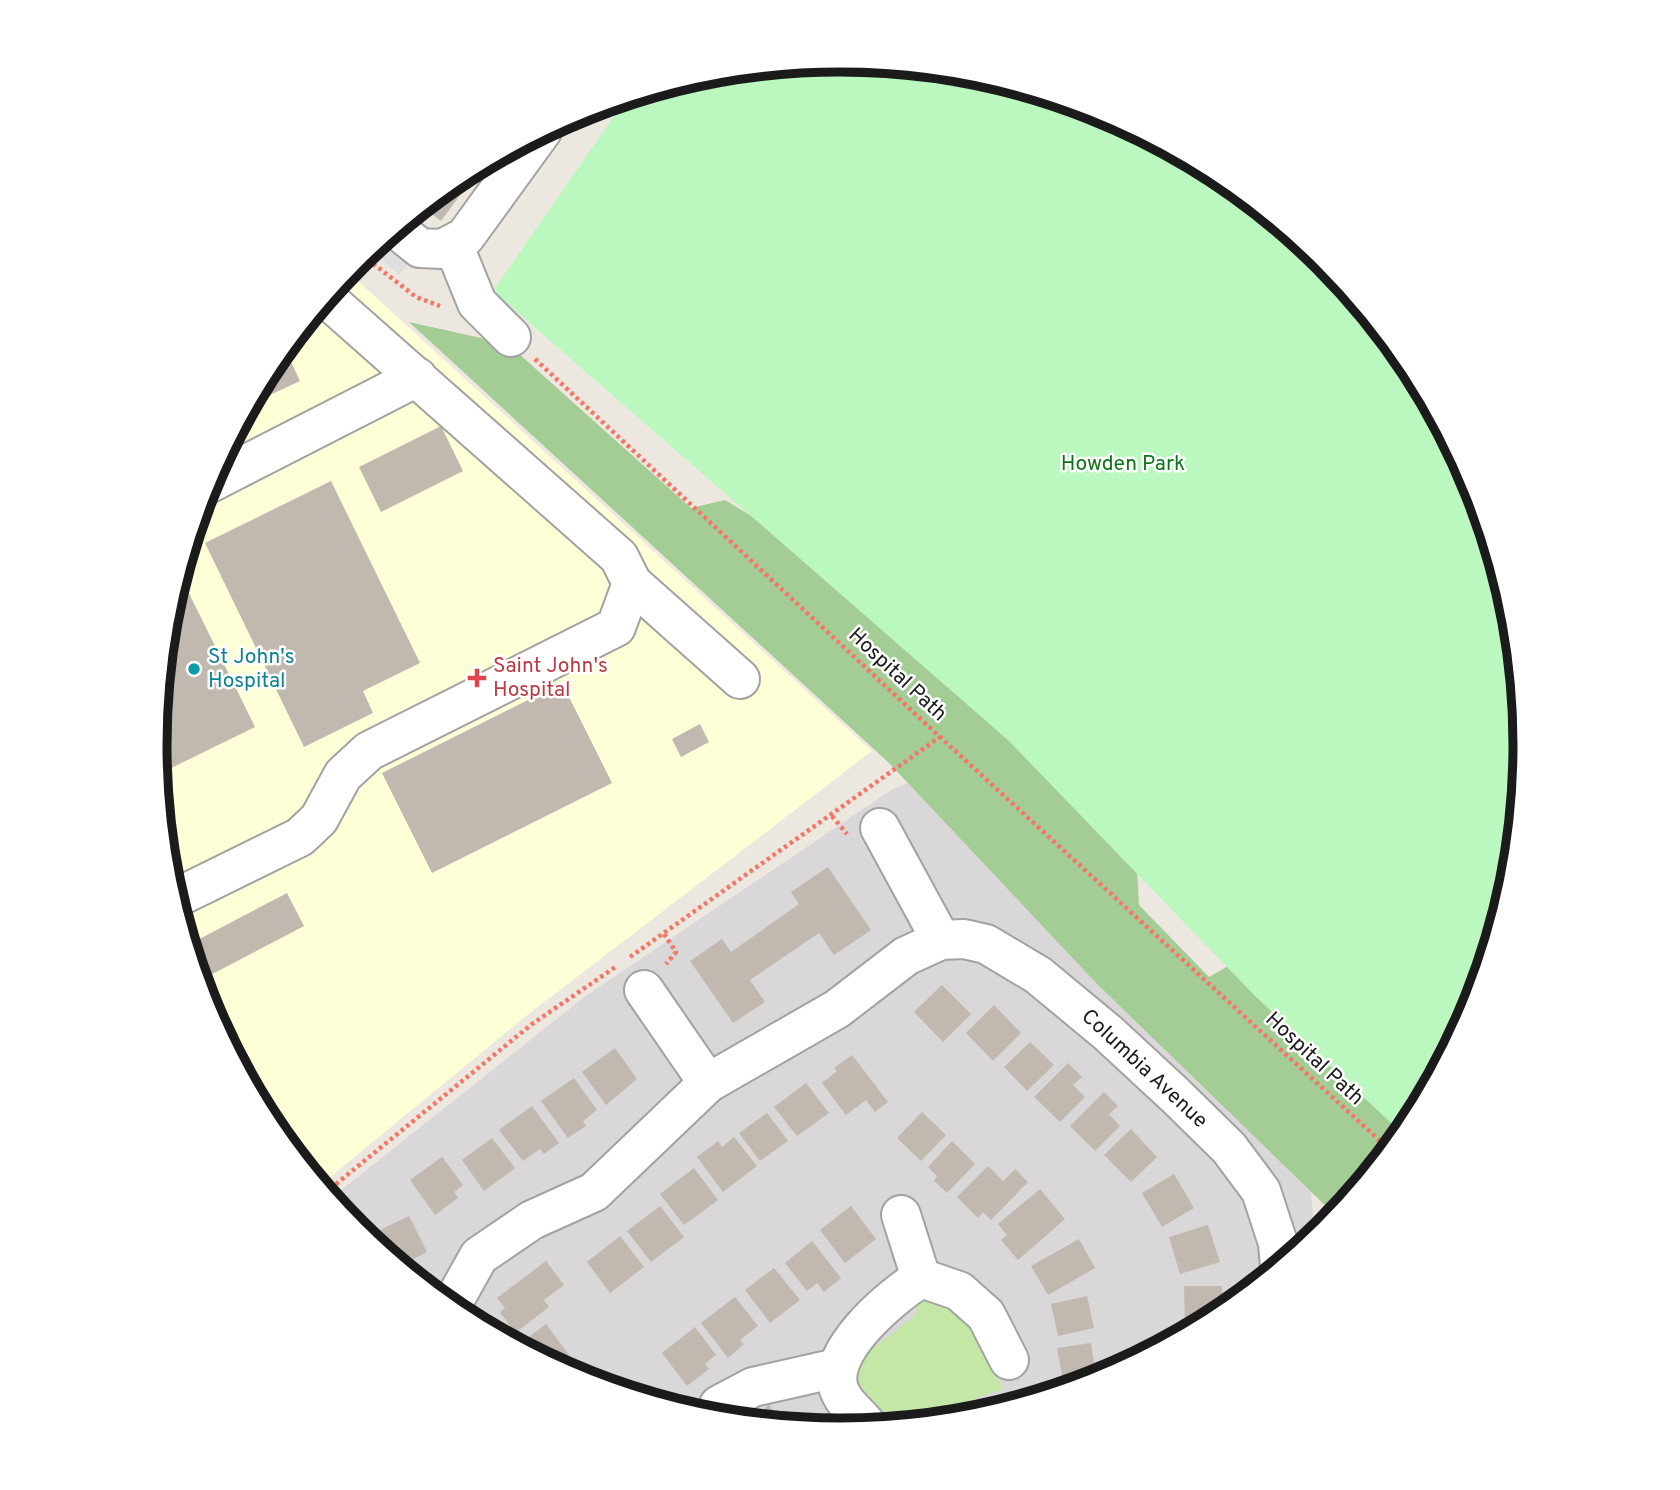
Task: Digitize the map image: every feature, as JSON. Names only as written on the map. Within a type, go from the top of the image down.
[{"type":"street","points":[[402,234],[420,248],[442,249],[464,237],[528,148]]},
{"type":"street","points":[[453,244],[477,303],[511,337]]},
{"type":"street","points":[[332,303],[619,556],[632,583],[740,679]]},
{"type":"street","points":[[223,476],[417,377]]},
{"type":"street","points":[[184,894],[299,837],[319,818],[342,775],[369,751],[616,627],[632,583]]},
{"type":"street","points":[[880,828],[941,940]]},
{"type":"street","name":"Columbia Avenue","points":[[456,1298],[479,1256],[532,1220],[594,1192],[708,1083],[837,1009],[906,956],[941,940],[964,939],[986,944],[1038,975],[1108,1033],[1176,1096],[1228,1148],[1261,1191],[1278,1243],[1279,1255]]},
{"type":"street","points":[[643,990],[708,1083]]},
{"type":"street","points":[[901,1215],[921,1278]]},
{"type":"street","points":[[860,1418],[840,1394],[837,1367],[852,1340],[898,1292],[921,1278],[960,1291],[986,1315],[1009,1360]]},
{"type":"street","points":[[719,1405],[753,1387],[837,1367]]},
{"type":"path","points":[[371,262],[416,297],[452,310]]},
{"type":"path","name":"Hospital Path","points":[[511,337],[940,737],[1383,1143]]},
{"type":"shaded area","points":[[407,230],[425,246],[399,275],[377,256]]},
{"type":"shaded area","name":"Saint John's Hospital","points":[[355,278],[872,751],[526,1016],[326,1180],[280,1119],[236,1043],[202,961],[180,876],[168,789],[168,701],[180,614],[202,529],[236,447],[257,408],[306,335]]},
{"type":"shaded area","points":[[409,322],[508,344],[691,508],[725,500],[869,588],[1134,816],[1139,905],[1209,977],[1265,945],[1402,1116],[1374,1155],[1328,1208],[1097,984],[889,763]]},
{"type":"shaded area","points":[[908,783],[1097,984],[1311,1192],[1314,1223],[1250,1279],[1214,1305],[1138,1349],[1056,1383],[971,1405],[928,1412],[884,1417],[796,1417],[709,1405],[666,1395],[624,1383],[542,1349],[466,1305],[430,1279],[396,1251],[338,1193],[587,995],[893,789]]},
{"type":"green space","name":"Howden Park","points":[[796,73],[884,73],[928,78],[971,85],[1056,107],[1138,141],[1177,162],[1214,185],[1284,239],[1346,301],[1374,335],[1400,371],[1444,447],[1478,529],[1500,614],[1507,657],[1512,701],[1512,789],[1500,876],[1490,919],[1478,961],[1444,1043],[1395,1126],[1255,996],[1009,741],[493,291],[619,109],[709,85]]},
{"type":"green space","points":[[929,1296],[962,1311],[1003,1389],[946,1409],[880,1417],[850,1367],[860,1350],[871,1350],[916,1315],[918,1302]]},
{"type":"building","points":[[469,183],[441,221],[429,212]]},
{"type":"building","points":[[289,358],[300,381],[270,395],[268,391]]},
{"type":"building","points":[[441,426],[463,471],[381,512],[359,467]]},
{"type":"building","points":[[331,481],[420,663],[363,691],[373,713],[304,747],[205,543]]},
{"type":"building","name":"St John's Hospital","points":[[186,588],[255,727],[168,770],[168,701]]},
{"type":"building","points":[[562,683],[612,783],[432,873],[382,773]]},
{"type":"building","points":[[700,724],[709,742],[681,757],[672,739]]},
{"type":"building","points":[[828,867],[871,930],[834,955],[819,933],[750,980],[765,1002],[733,1023],[690,961],[722,939],[731,952],[799,904],[791,892]]},
{"type":"building","points":[[287,893],[304,926],[208,976],[196,941]]},
{"type":"building","points":[[942,985],[971,1014],[943,1042],[914,1012]]},
{"type":"building","points":[[994,1005],[1021,1033],[993,1061],[966,1033]]},
{"type":"building","points":[[1030,1042],[1054,1065],[1027,1091],[1004,1067]]},
{"type":"building","points":[[615,1048],[637,1079],[606,1105],[582,1072]]},
{"type":"building","points":[[852,1055],[888,1102],[875,1112],[866,1100],[846,1115],[822,1083],[837,1071],[834,1068]]},
{"type":"building","points":[[1068,1063],[1082,1077],[1073,1085],[1085,1097],[1060,1122],[1034,1097]]},
{"type":"building","points":[[574,1078],[597,1110],[583,1121],[586,1126],[568,1138],[541,1101]]},
{"type":"building","points":[[806,1083],[829,1113],[797,1136],[774,1107]]},
{"type":"building","points":[[1104,1092],[1118,1106],[1109,1114],[1120,1126],[1095,1151],[1070,1126]]},
{"type":"building","points":[[532,1106],[559,1143],[544,1154],[540,1149],[523,1161],[499,1130]]},
{"type":"building","points":[[922,1112],[946,1135],[921,1161],[897,1138]]},
{"type":"building","points":[[767,1113],[788,1141],[760,1161],[739,1133]]},
{"type":"building","points":[[1131,1129],[1157,1157],[1131,1182],[1104,1155]]},
{"type":"building","points":[[734,1137],[757,1166],[723,1192],[697,1157],[718,1141],[722,1147]]},
{"type":"building","points":[[492,1138],[515,1168],[484,1191],[462,1160]]},
{"type":"building","points":[[952,1141],[975,1164],[947,1193],[934,1181],[937,1176],[928,1167]]},
{"type":"building","points":[[442,1157],[463,1185],[454,1192],[458,1198],[435,1215],[410,1180]]},
{"type":"building","points":[[988,1166],[1003,1181],[1015,1169],[1028,1182],[991,1220],[983,1212],[978,1218],[957,1197]]},
{"type":"building","points":[[694,1168],[718,1200],[684,1225],[660,1194]]},
{"type":"building","points":[[1174,1174],[1194,1208],[1162,1227],[1142,1193]]},
{"type":"building","points":[[1040,1189],[1065,1219],[1018,1260],[1001,1240],[1007,1235],[998,1224]]},
{"type":"building","points":[[660,1206],[684,1237],[651,1262],[627,1231]]},
{"type":"building","points":[[851,1206],[876,1239],[845,1263],[820,1230]]},
{"type":"building","points":[[409,1216],[427,1252],[408,1261],[376,1232]]},
{"type":"building","points":[[1208,1225],[1220,1262],[1180,1274],[1169,1237]]},
{"type":"building","points":[[620,1236],[644,1267],[610,1293],[587,1262]]},
{"type":"building","points":[[1079,1239],[1095,1268],[1048,1295],[1031,1266]]},
{"type":"building","points":[[812,1241],[841,1278],[824,1292],[817,1283],[807,1291],[785,1263]]},
{"type":"building","points":[[546,1261],[564,1285],[544,1300],[549,1307],[515,1333],[500,1312],[505,1308],[497,1298]]},
{"type":"building","points":[[774,1268],[800,1300],[770,1323],[745,1290]]},
{"type":"building","points":[[1184,1286],[1222,1286],[1222,1299],[1185,1323]]},
{"type":"building","points":[[1087,1296],[1094,1328],[1058,1336],[1051,1304]]},
{"type":"building","points":[[735,1297],[758,1326],[740,1340],[744,1344],[728,1358],[701,1323]]},
{"type":"building","points":[[546,1324],[569,1355],[564,1359],[525,1340]]},
{"type":"building","points":[[695,1327],[716,1355],[705,1364],[709,1369],[687,1386],[662,1353]]},
{"type":"building","points":[[1091,1343],[1095,1368],[1063,1380],[1057,1348]]},
{"type":"building","points":[[769,1405],[776,1415],[759,1413]]},
{"type":"place","name":"St John's Hospital","points":[[194,669]]},
{"type":"place","name":"Saint John's Hospital","points":[[477,678]]}]
